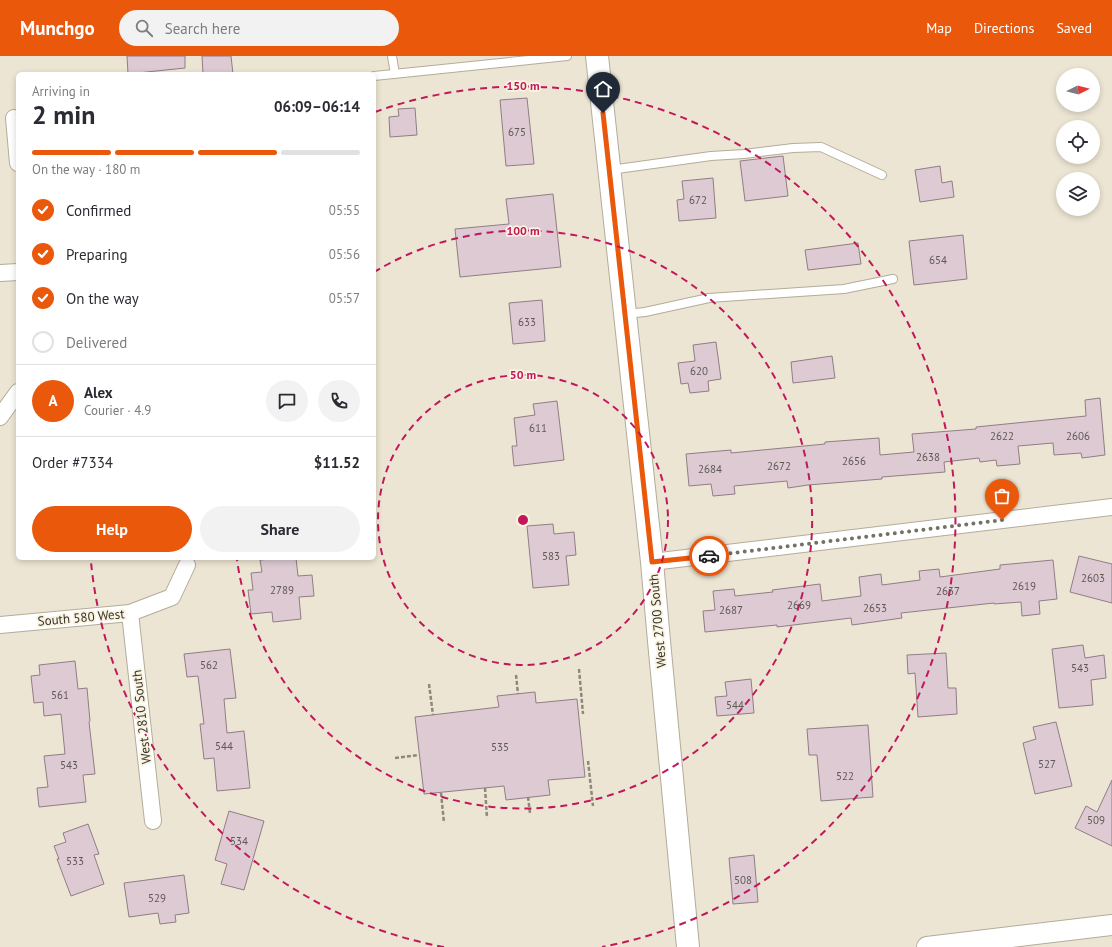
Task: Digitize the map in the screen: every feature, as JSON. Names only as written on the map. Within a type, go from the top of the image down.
[{"type":"main road","name":"West 2700 South","points":[[597,56],[652,562],[688,947]]},
{"type":"street","points":[[14,118],[16,140]]},
{"type":"street","points":[[0,273],[16,272]]},
{"type":"street","points":[[0,417],[16,395]]},
{"type":"street","points":[[652,562],[1112,507]]},
{"type":"street","name":"South 580 West","points":[[0,625],[130,613],[172,597],[188,565]]},
{"type":"street","name":"West 2810 South","points":[[130,613],[153,821]]},
{"type":"street","points":[[927,947],[1112,925]]},
{"type":"lane","points":[[392,56],[394,74]]},
{"type":"lane","points":[[376,76],[567,56]]},
{"type":"lane","points":[[609,170],[711,156],[744,154],[793,148],[821,148],[882,175]]},
{"type":"lane","points":[[625,314],[646,312],[709,298],[844,289],[894,279]]},
{"type":"path","points":[[579,669],[583,714]]},
{"type":"path","points":[[516,675],[518,694]]},
{"type":"path","points":[[430,684],[433,715]]},
{"type":"path","points":[[395,758],[418,756]]},
{"type":"path","points":[[588,761],[593,806]]},
{"type":"path","points":[[485,788],[487,818]]},
{"type":"path","points":[[441,793],[444,823]]},
{"type":"path","points":[[528,797],[530,813]]},
{"type":"building","points":[[127,56],[185,56],[185,68],[147,72],[128,72]]},
{"type":"building","points":[[202,56],[231,56],[233,72],[203,72]]},
{"type":"building","points":[[527,98],[534,164],[506,166],[500,100]]},
{"type":"building","points":[[415,108],[417,135],[390,137],[389,117],[399,116],[398,109]]},
{"type":"building","points":[[783,156],[788,196],[745,201],[740,161]]},
{"type":"building","points":[[940,166],[942,183],[952,181],[954,197],[920,202],[915,170]]},
{"type":"building","points":[[713,178],[716,218],[679,221],[677,200],[684,199],[682,181]]},
{"type":"building","points":[[553,194],[561,267],[460,277],[455,229],[509,224],[506,199]]},
{"type":"building","points":[[963,235],[967,279],[914,285],[909,241]]},
{"type":"building","points":[[858,243],[861,264],[808,270],[805,250]]},
{"type":"building","points":[[542,300],[545,341],[513,344],[509,303]]},
{"type":"building","points":[[716,342],[721,379],[708,381],[709,391],[690,393],[688,383],[681,384],[678,363],[695,361],[693,345]]},
{"type":"building","points":[[832,356],[835,378],[793,383],[791,362]]},
{"type":"building","points":[[1100,398],[1105,455],[1082,458],[1081,453],[1054,455],[1053,443],[1018,446],[1020,464],[997,466],[996,460],[980,462],[979,458],[944,462],[945,472],[882,477],[882,479],[788,488],[787,481],[734,486],[735,494],[713,496],[711,484],[689,486],[686,454],[731,450],[731,453],[825,444],[825,442],[879,438],[880,455],[914,452],[912,434],[976,429],[976,427],[1086,416],[1085,400]]},
{"type":"building","points":[[557,401],[564,460],[514,466],[512,446],[517,446],[514,418],[535,415],[533,404]]},
{"type":"building","points":[[553,524],[554,534],[574,532],[576,555],[566,556],[569,585],[533,588],[527,526]]},
{"type":"building","points":[[1079,556],[1112,564],[1112,603],[1070,592]]},
{"type":"building","points":[[260,560],[296,560],[298,576],[312,575],[314,596],[299,597],[301,619],[273,622],[272,612],[251,614],[248,590],[253,590],[251,573],[262,572]]},
{"type":"building","points":[[1053,560],[1057,599],[1039,601],[1040,614],[1022,616],[1021,602],[994,603],[901,613],[902,618],[852,625],[851,618],[777,627],[777,625],[705,632],[703,611],[715,610],[713,591],[734,589],[735,596],[773,592],[772,590],[820,584],[822,601],[861,596],[859,577],[881,574],[882,585],[920,580],[919,571],[939,569],[940,577],[1000,569],[1000,565]]},
{"type":"building","points":[[1083,645],[1085,658],[1104,655],[1106,678],[1091,680],[1093,705],[1059,708],[1052,649]]},
{"type":"building","points":[[230,649],[236,698],[224,699],[227,733],[244,731],[250,788],[217,791],[214,758],[204,759],[200,724],[204,724],[198,676],[187,677],[184,654]]},
{"type":"building","points":[[946,653],[948,688],[956,688],[957,714],[918,717],[915,673],[908,674],[907,655]]},
{"type":"building","points":[[75,661],[78,689],[87,688],[95,774],[83,775],[86,802],[39,807],[37,788],[48,787],[44,756],[65,754],[61,714],[44,716],[43,702],[34,703],[31,676],[40,675],[39,665]]},
{"type":"building","points":[[751,679],[754,713],[717,716],[715,697],[727,696],[725,682]]},
{"type":"building","points":[[535,692],[536,703],[577,699],[585,777],[548,780],[550,795],[506,800],[504,786],[424,794],[415,717],[499,707],[497,696]]},
{"type":"building","points":[[1056,722],[1072,786],[1035,794],[1023,743],[1036,739],[1033,727]]},
{"type":"building","points":[[868,725],[873,797],[821,801],[817,755],[809,755],[807,729]]},
{"type":"building","points":[[1112,780],[1112,846],[1075,828],[1086,806],[1097,812]]},
{"type":"building","points":[[229,811],[264,821],[244,890],[221,884],[227,864],[215,860]]},
{"type":"building","points":[[88,824],[99,854],[94,855],[104,884],[71,896],[57,859],[59,859],[54,846],[66,842],[63,833]]},
{"type":"building","points":[[754,855],[758,902],[733,904],[729,858]]},
{"type":"building","points":[[184,875],[189,913],[175,915],[176,922],[160,924],[158,913],[129,917],[124,883]]},
{"type":"way so far","points":[[709,556],[1002,520]]},
{"type":"route","points":[[603,113],[652,562],[709,556]]}]
